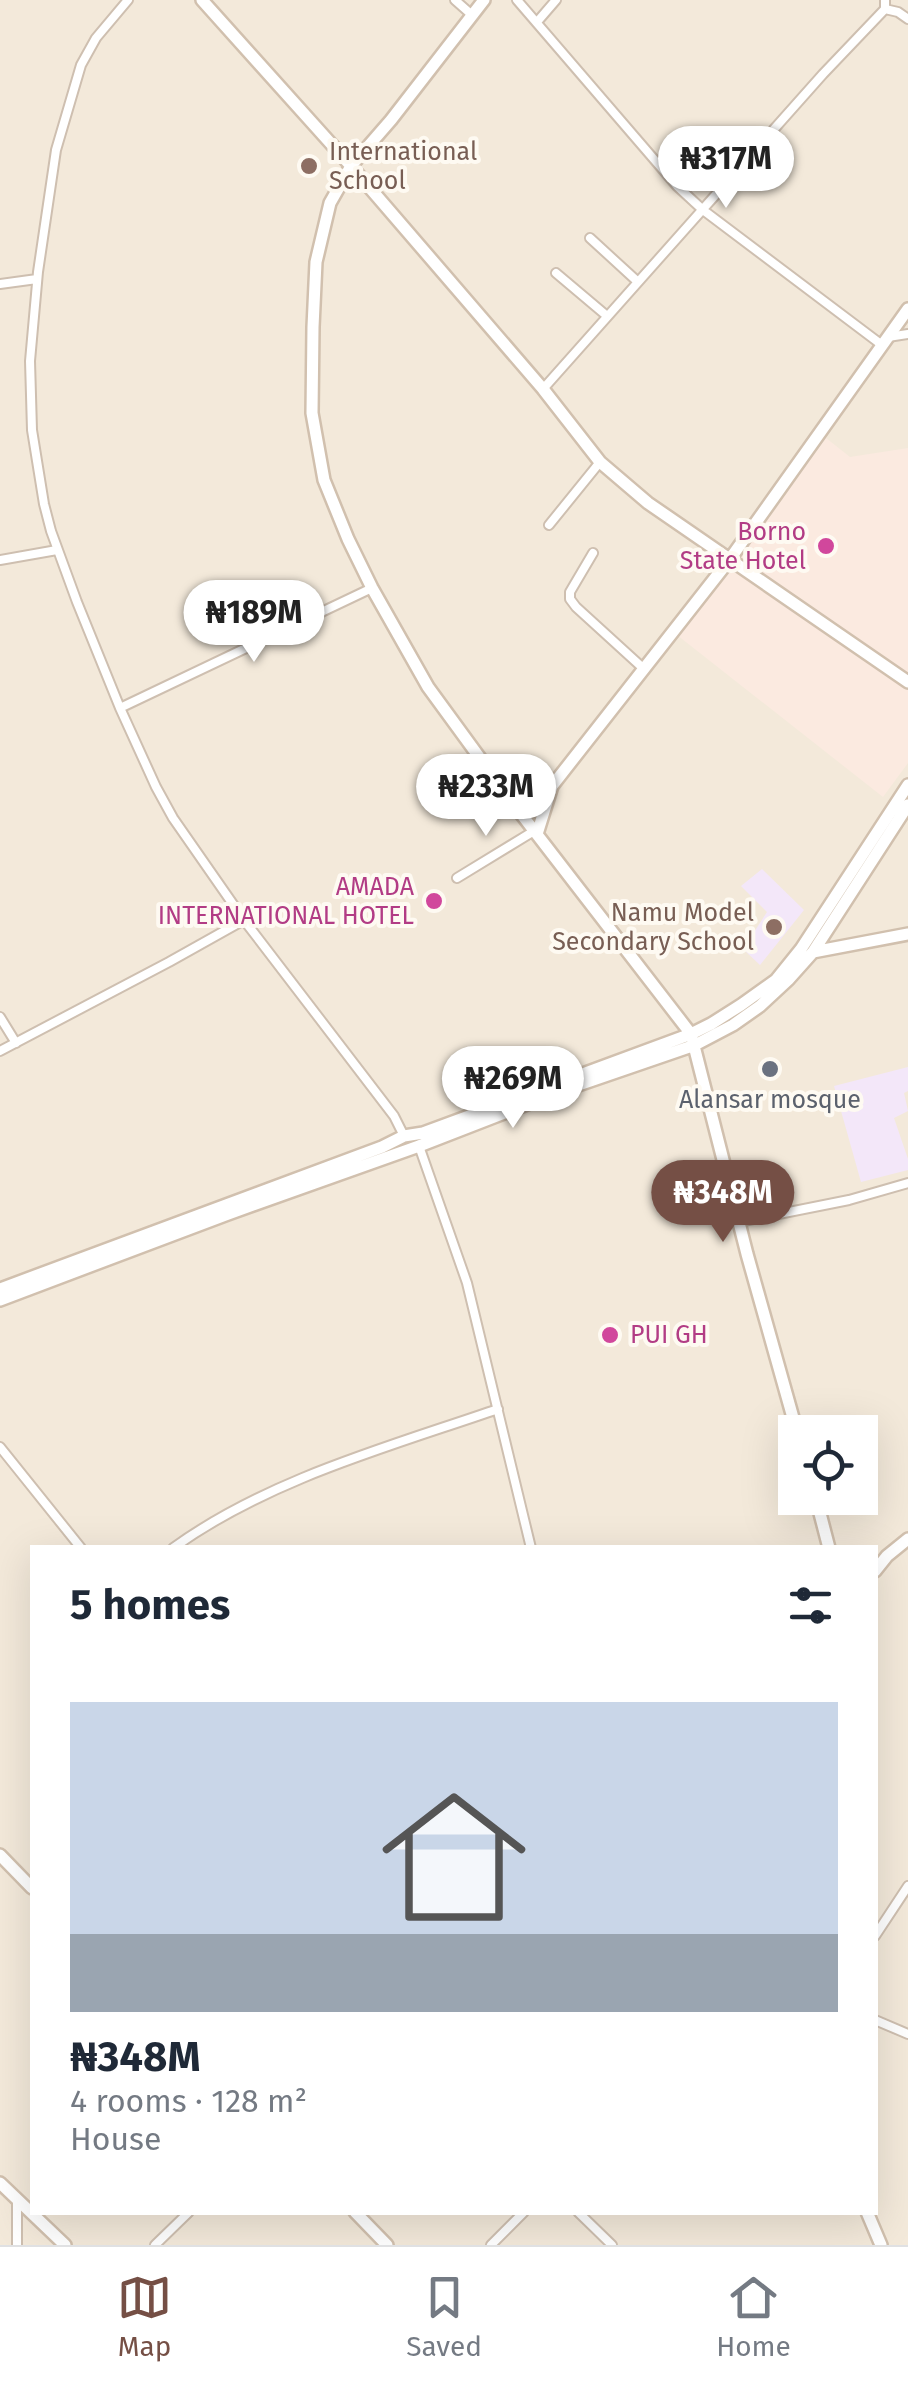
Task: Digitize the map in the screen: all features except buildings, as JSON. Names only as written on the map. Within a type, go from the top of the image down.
[{"type":"street","points":[[128,0],[96,38],[81,65],[56,150],[37,279],[30,361],[32,430],[44,504],[120,708],[173,818],[244,920],[394,1116],[404,1136]]},
{"type":"street","points":[[202,0],[544,389],[600,462],[648,503],[908,682]]},
{"type":"street","points":[[456,0],[472,15]]},
{"type":"street","points":[[484,0],[351,166],[330,203],[316,262],[312,413],[324,480],[372,588],[428,687],[693,1039],[792,1415]]},
{"type":"street","points":[[518,0],[653,161],[702,210],[885,341]]},
{"type":"street","points":[[537,22],[556,0]]},
{"type":"street","points":[[544,389],[885,4],[908,18]]},
{"type":"street","points":[[590,238],[638,282]]},
{"type":"street","points":[[556,274],[607,316]]},
{"type":"street","points":[[0,284],[37,279]]},
{"type":"street","points":[[457,878],[535,833],[552,786],[730,559],[908,310]]},
{"type":"street","points":[[885,341],[908,334]]},
{"type":"street","points":[[549,525],[600,462]]},
{"type":"street","points":[[0,560],[58,550]]},
{"type":"street","points":[[593,553],[570,592],[570,599],[644,669]]},
{"type":"street","points":[[120,708],[372,588]]},
{"type":"street","points":[[0,1300],[419,1146],[693,1039],[776,980],[811,935],[908,785]]},
{"type":"street","points":[[512,802],[552,786]]},
{"type":"street","points":[[0,1289],[404,1136],[732,1025],[760,1006],[813,952],[908,804]]},
{"type":"street","points":[[0,1051],[244,920]]},
{"type":"street","points":[[813,952],[908,934]]},
{"type":"street","points":[[0,1018],[16,1043]]},
{"type":"street","points":[[419,1146],[467,1284],[531,1545]]},
{"type":"street","points":[[739,1222],[849,1200],[908,1182]]},
{"type":"street","points":[[177,1545],[219,1516],[322,1471],[498,1409]]},
{"type":"street","points":[[0,1447],[79,1545]]},
{"type":"street","points":[[821,1515],[828,1543]]},
{"type":"street","points":[[881,1556],[908,1539]]},
{"type":"street","points":[[0,1854],[30,1886]]},
{"type":"street","points":[[878,1931],[908,1886]]},
{"type":"street","points":[[878,2019],[908,2034]]},
{"type":"street","points":[[0,2183],[30,2212]]},
{"type":"street","points":[[16,2199],[17,2245]]},
{"type":"street","points":[[33,2215],[65,2245]]},
{"type":"street","points":[[154,2245],[186,2215]]},
{"type":"street","points":[[357,2215],[387,2245]]},
{"type":"street","points":[[491,2245],[521,2215]]},
{"type":"street","points":[[581,2215],[612,2245]]},
{"type":"street","points":[[868,2215],[881,2245]]},
{"type":"shaded area","points":[[0,0],[908,0],[908,2245],[0,2245]]},
{"type":"shaded area","name":"Borno State Hotel","points":[[826,438],[850,457],[908,448],[908,763],[883,797],[677,635]]},
{"type":"shaded area","name":"Namu Model Secondary School","points":[[762,869],[804,910],[760,965],[743,949],[767,912],[741,886]]},
{"type":"shaded area","points":[[908,1067],[908,1091],[904,1093],[908,1111],[894,1118],[908,1170],[861,1182],[834,1086]]},
{"type":"place","name":"International School","points":[[309,166]]},
{"type":"place","name":"Borno State Hotel","points":[[826,546]]},
{"type":"place","name":"AMADA INTERNATIONAL HOTEL","points":[[434,901]]},
{"type":"place","name":"Namu Model Secondary School","points":[[774,927]]},
{"type":"place","name":"Alansar mosque","points":[[770,1069]]},
{"type":"place","name":"PUI GH","points":[[610,1335]]}]
